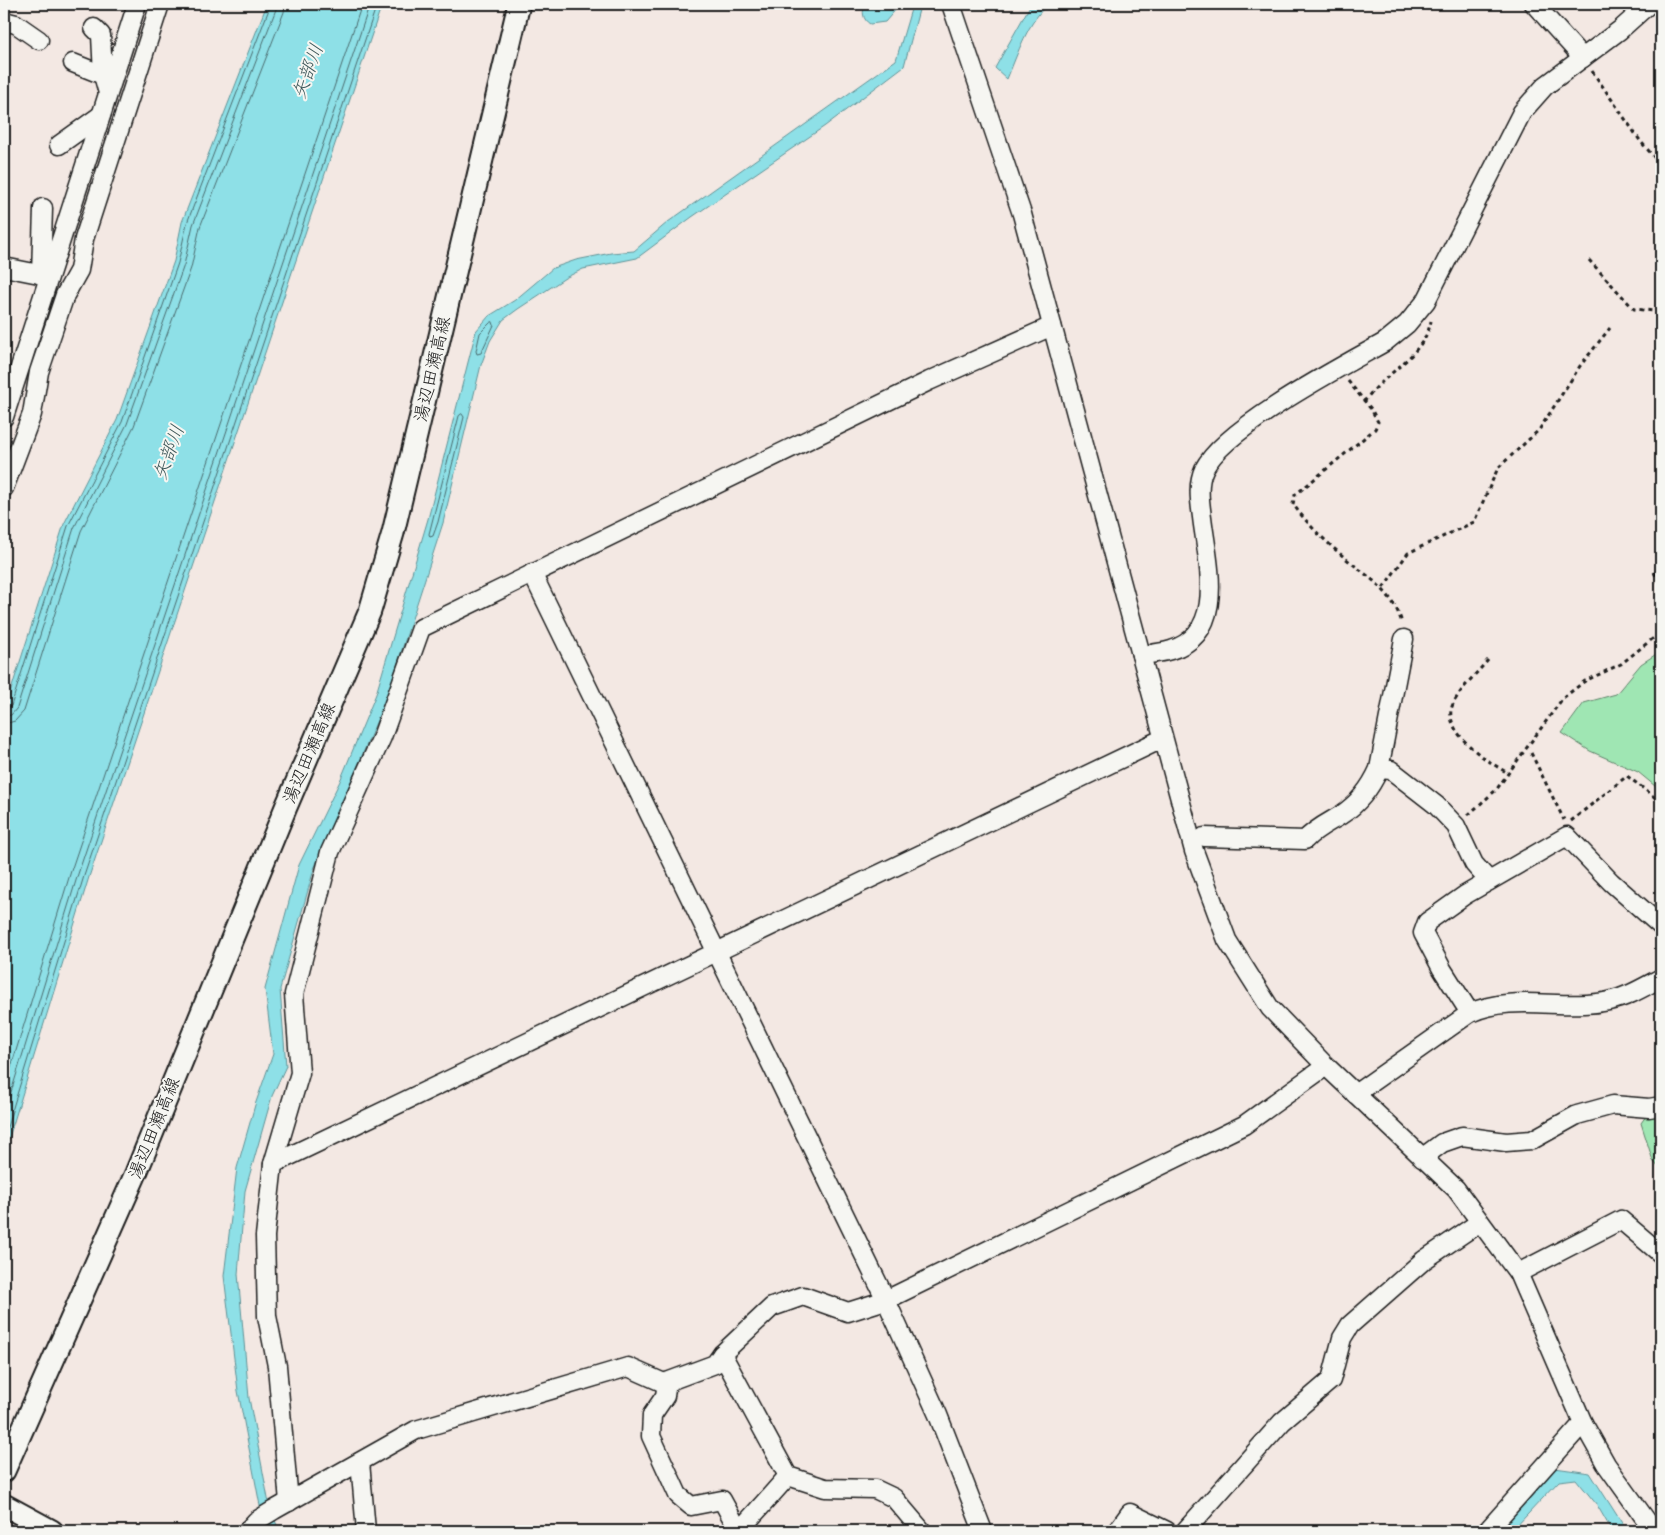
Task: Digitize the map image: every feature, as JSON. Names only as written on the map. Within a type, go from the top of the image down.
[{"type":"main road","name":"湯辺田瀬高線","points":[[4,1471],[136,1174],[286,807],[370,611],[393,533],[519,4]]},
{"type":"main road","points":[[4,1505],[44,1530]]},
{"type":"street","points":[[5,408],[45,275],[101,116],[137,4]]},
{"type":"street","points":[[4,488],[32,414],[39,372],[62,304],[79,270],[84,239],[160,4]]},
{"type":"street","points":[[951,4],[1022,214],[1107,523],[1162,739],[1194,851],[1227,940],[1270,1008],[1326,1066],[1456,1189],[1518,1273],[1582,1423],[1606,1464],[1654,1531]]},
{"type":"street","points":[[1534,4],[1583,58]]},
{"type":"street","points":[[1141,655],[1172,650],[1192,640],[1206,622],[1211,594],[1199,492],[1203,470],[1214,453],[1241,429],[1385,342],[1407,324],[1426,301],[1522,112],[1545,86],[1620,30],[1649,4]]},
{"type":"street","points":[[4,21],[16,24],[39,40]]},
{"type":"street","points":[[94,28],[101,35],[103,75],[108,93]]},
{"type":"street","points":[[73,63],[103,75]]},
{"type":"street","points":[[59,145],[101,116]]},
{"type":"street","points":[[43,208],[45,275]]},
{"type":"street","points":[[4,267],[45,275]]},
{"type":"street","points":[[282,1506],[277,1366],[266,1316],[265,1236],[273,1164],[300,1073],[294,994],[330,852],[382,737],[421,628],[929,381],[1052,326]]},
{"type":"street","points":[[532,573],[886,1300],[938,1415],[983,1531]]},
{"type":"street","points":[[1204,837],[1305,840],[1315,830],[1343,814],[1371,787],[1379,769],[1404,639]]},
{"type":"street","points":[[273,1164],[1162,739]]},
{"type":"street","points":[[1379,769],[1391,770],[1436,805],[1456,826],[1474,864],[1489,881]]},
{"type":"street","points":[[1470,1014],[1442,969],[1423,932],[1427,922],[1465,895],[1567,830],[1611,882],[1661,926]]},
{"type":"street","points":[[1355,1094],[1481,1008],[1511,1002],[1563,1005],[1608,1002],[1629,996],[1661,978]]},
{"type":"street","points":[[251,1526],[282,1506],[416,1430],[628,1367],[664,1384],[715,1364],[722,1354],[772,1307],[803,1296],[848,1312],[886,1300],[1244,1125],[1326,1066]]},
{"type":"street","points":[[1422,1158],[1442,1142],[1462,1136],[1506,1142],[1532,1140],[1577,1115],[1613,1105],[1649,1108],[1661,1106]]},
{"type":"street","points":[[1518,1273],[1621,1220],[1661,1254]]},
{"type":"street","points":[[1185,1531],[1282,1422],[1331,1380],[1342,1338],[1350,1325],[1424,1260],[1480,1222]]},
{"type":"street","points":[[722,1354],[788,1476],[825,1488],[875,1489],[894,1498],[922,1531]]},
{"type":"street","points":[[668,1382],[665,1396],[652,1415],[651,1436],[678,1495],[691,1506],[722,1500],[739,1531],[788,1476]]},
{"type":"street","points":[[1487,1531],[1582,1423]]},
{"type":"street","points":[[360,1462],[366,1531]]},
{"type":"street","points":[[1117,1531],[1130,1513],[1166,1531]]},
{"type":"path","points":[[1583,58],[1641,142],[1661,165]]},
{"type":"path","points":[[1589,260],[1634,309],[1655,311],[1661,307]]},
{"type":"path","points":[[1364,402],[1389,374],[1419,348],[1428,336],[1432,320],[1426,301]]},
{"type":"path","points":[[1383,588],[1408,553],[1474,522],[1498,468],[1539,430],[1580,366],[1610,328]]},
{"type":"path","points":[[1338,369],[1378,422],[1375,429],[1295,495],[1292,504],[1306,523],[1345,558],[1383,588],[1401,621],[1404,639]]},
{"type":"path","points":[[1654,572],[1661,586]]},
{"type":"path","points":[[1456,826],[1496,790],[1562,698],[1585,681],[1621,664],[1661,632]]},
{"type":"path","points":[[1488,660],[1458,697],[1451,710],[1452,721],[1466,743],[1480,757],[1508,773]]},
{"type":"path","points":[[1531,753],[1567,830],[1627,776],[1661,802]]},
{"type":"green space","points":[[1661,651],[1661,791],[1638,772],[1590,751],[1562,733],[1584,703],[1616,694],[1641,664]]},
{"type":"green space","points":[[1649,1112],[1661,1116],[1661,1170],[1653,1161],[1641,1123]]},
{"type":"water","name":"矢部川","points":[[267,4],[382,4],[89,877],[4,1154],[4,712],[64,524],[117,420],[174,261],[182,222]]},
{"type":"water","points":[[866,4],[896,4],[897,8],[885,22],[870,24],[864,15]]},
{"type":"water","points":[[1031,4],[1048,4],[1029,29],[1007,79],[995,68]]},
{"type":"water","points":[[912,6],[919,10],[904,66],[825,126],[692,217],[637,258],[583,269],[565,278],[503,320],[490,341],[481,365],[443,523],[386,699],[314,869],[280,989],[286,1066],[272,1096],[245,1191],[238,1274],[249,1398],[269,1504],[279,1531],[267,1531],[261,1511],[238,1391],[224,1276],[237,1168],[255,1105],[273,1054],[265,989],[299,865],[340,781],[376,694],[428,519],[476,331],[489,316],[515,300],[553,268],[576,260],[611,253],[634,251],[668,222],[896,60]]},
{"type":"water","points":[[1555,1468],[1590,1473],[1627,1531],[1612,1531],[1597,1505],[1576,1479],[1559,1481],[1512,1531],[1499,1531]]}]
